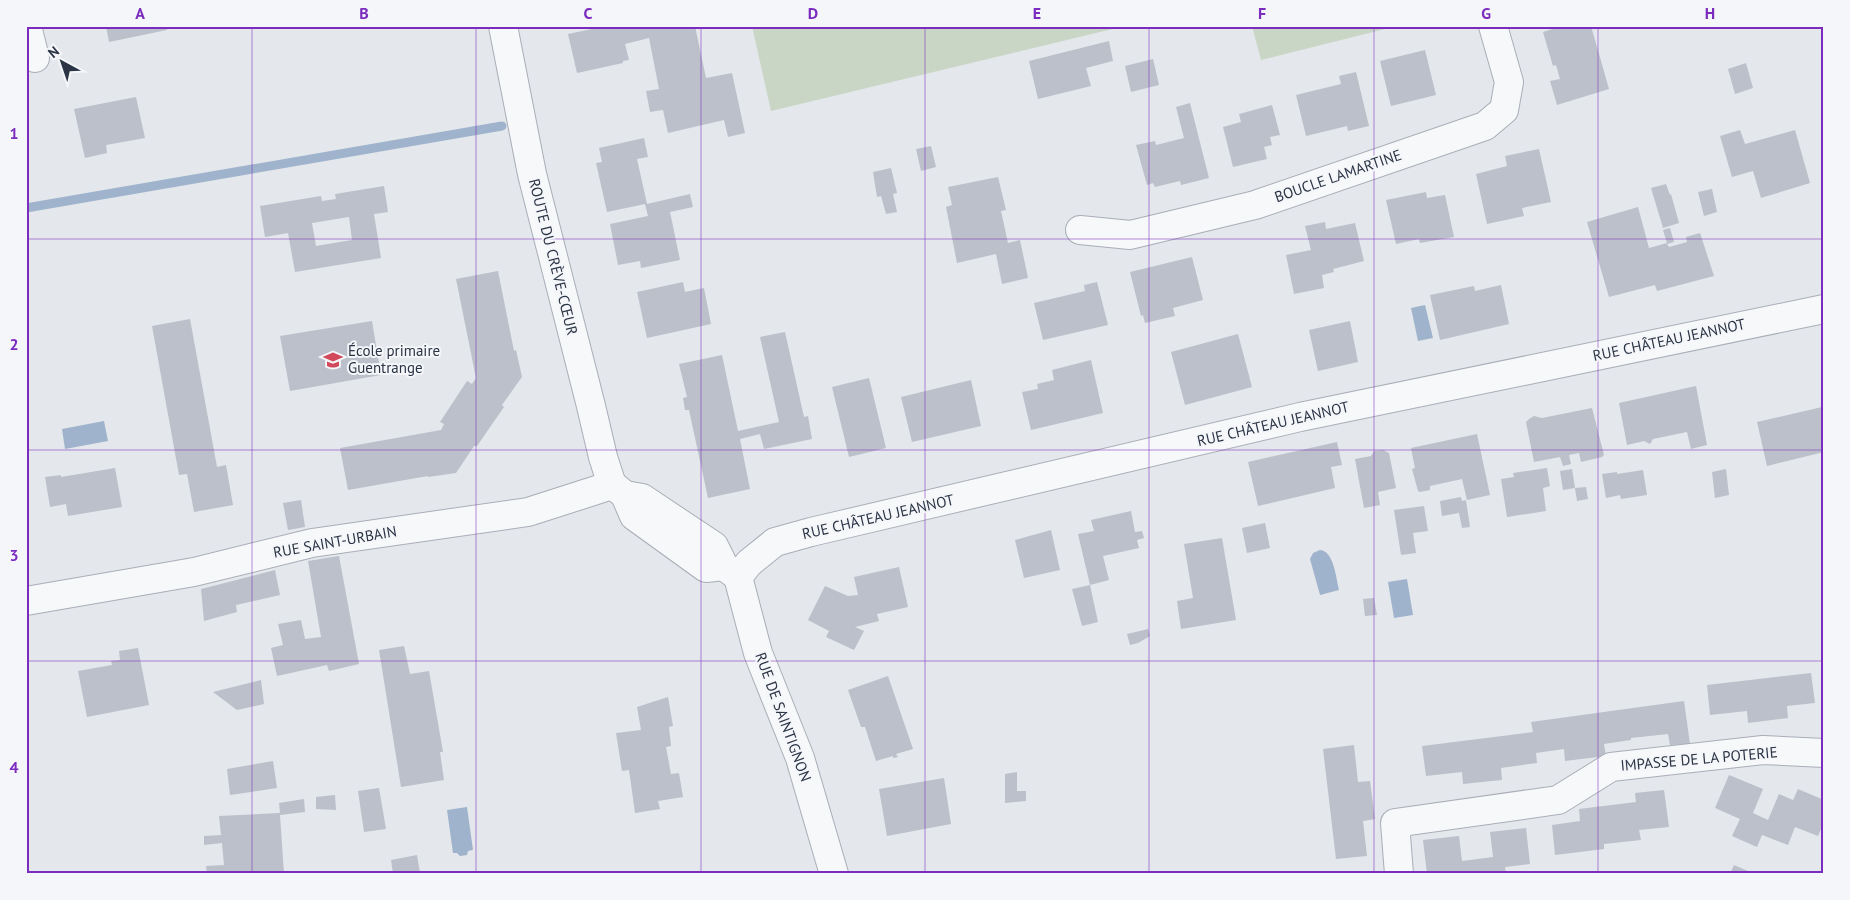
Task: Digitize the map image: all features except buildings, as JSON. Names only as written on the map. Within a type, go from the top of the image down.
[{"type":"street","points":[[27,26],[35,58]]},
{"type":"street","name":"ROUTE DU CRÈVE-CŒUR","points":[[503,26],[532,174],[589,396],[602,457],[619,490]]},
{"type":"street","name":"BOUCLE LAMARTINE","points":[[1080,230],[1130,235],[1255,205],[1485,126],[1504,110],[1509,82],[1493,26]]},
{"type":"street","name":"RUE CHÂTEAU JEANNOT","points":[[731,572],[749,563],[775,542],[811,532],[1300,417],[1824,308]]},
{"type":"street","name":"RUE DE SAINTIGNON","points":[[619,490],[642,498],[714,546],[731,572],[758,653],[800,758],[834,874]]},
{"type":"street","name":"RUE SAINT-URBAIN","points":[[26,601],[194,572],[312,542],[528,512],[619,490]]},
{"type":"street","name":"IMPASSE DE LA POTERIE","points":[[1398,874],[1395,823],[1558,800],[1611,768],[1763,750],[1824,753]]},
{"type":"green space","points":[[752,26],[1125,26],[771,111]]},
{"type":"green space","points":[[1252,26],[1397,26],[1261,60]]},
{"type":"water","points":[[1425,305],[1433,338],[1418,341],[1411,308]]},
{"type":"water","points":[[104,421],[108,441],[65,449],[62,429]]},
{"type":"water","points":[[1320,550],[1325,552],[1331,560],[1339,590],[1320,595],[1310,559],[1313,553]]},
{"type":"water","points":[[1407,579],[1413,615],[1394,618],[1388,582]]},
{"type":"water","points":[[467,807],[473,850],[468,851],[467,855],[460,856],[457,853],[453,853],[447,810]]},
{"type":"waterway","points":[[26,208],[502,126]]},
{"type":"place","name":"École primaire Guentrange","points":[[333,360]]}]
